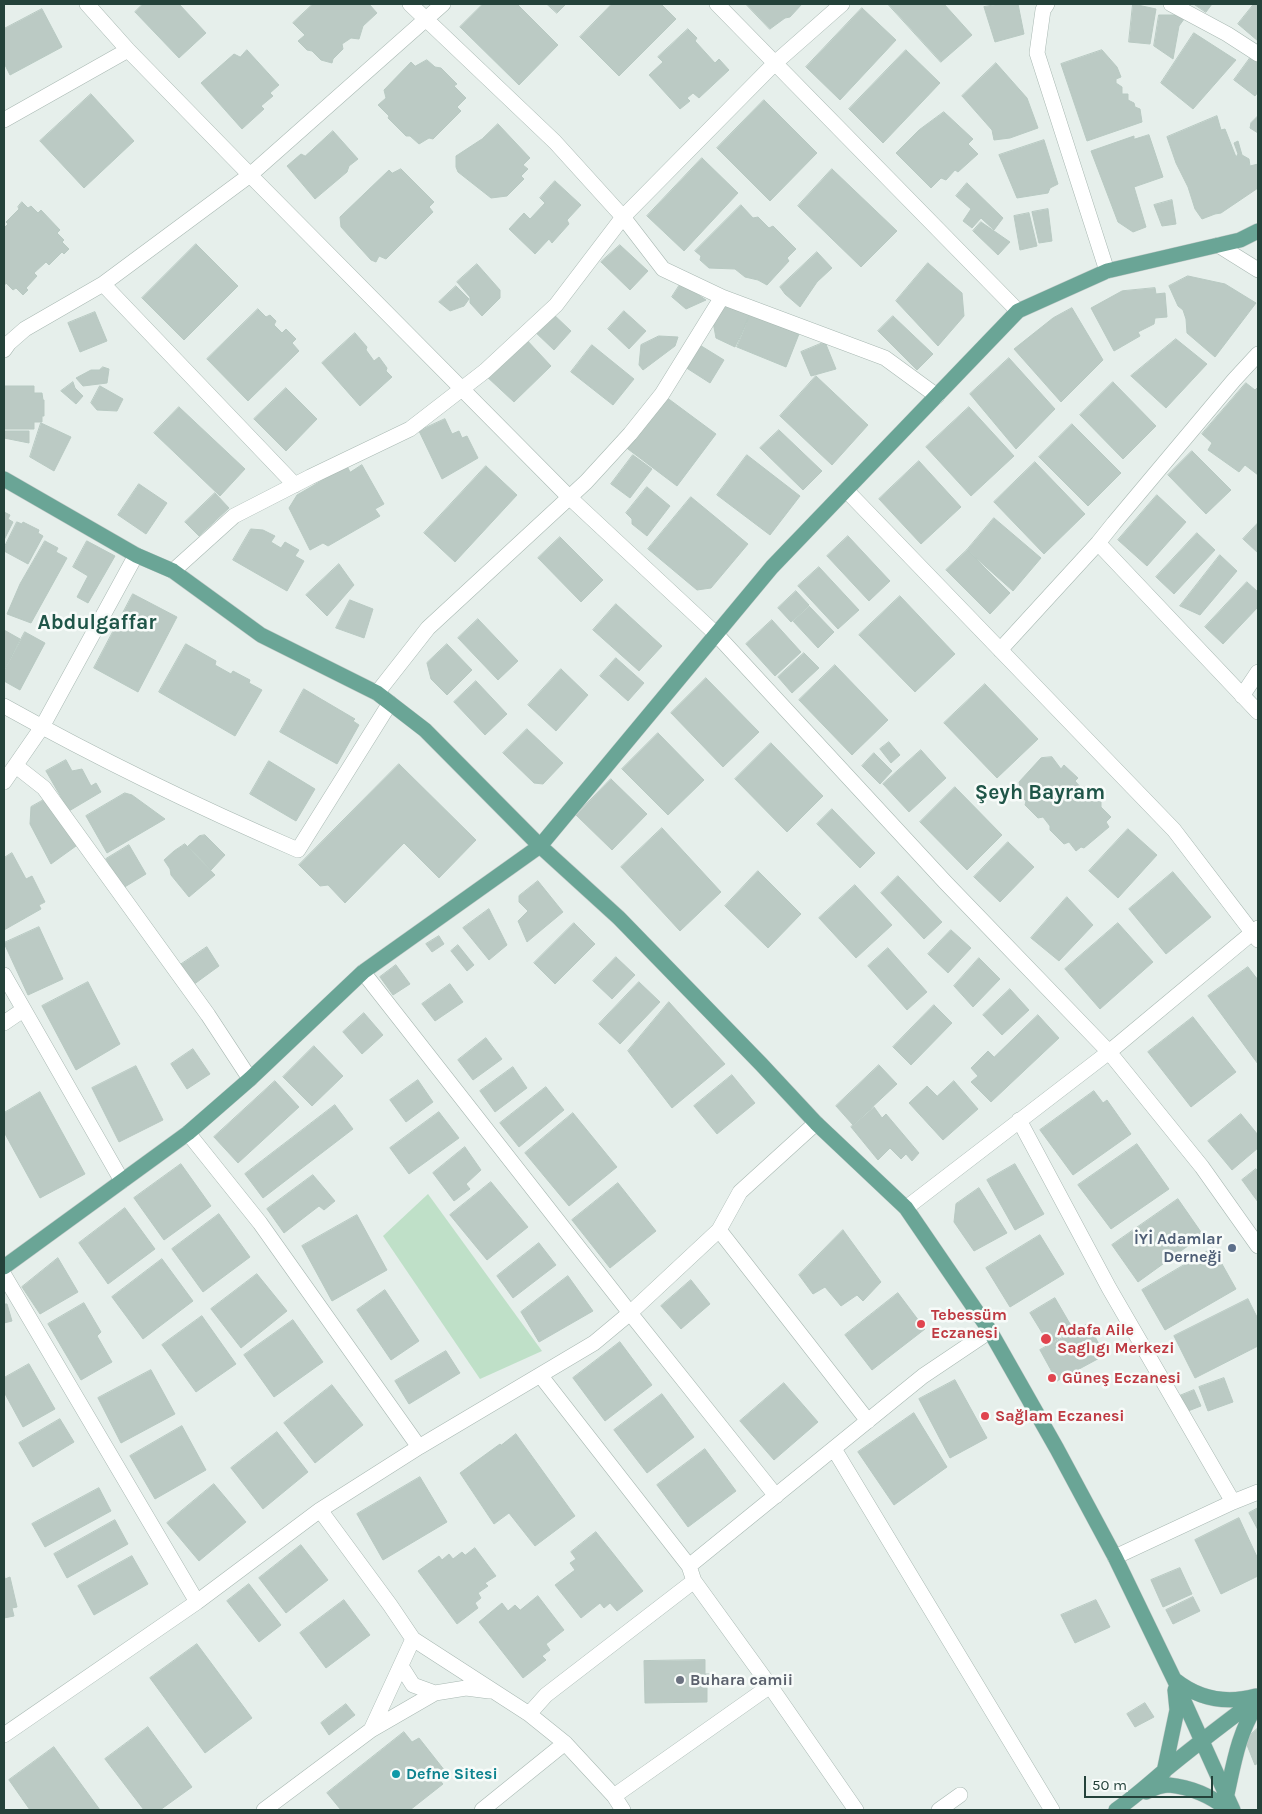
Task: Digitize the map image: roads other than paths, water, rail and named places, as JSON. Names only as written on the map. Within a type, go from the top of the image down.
[{"type":"main road","points":[[4,1267],[188,1133],[250,1079],[363,972],[540,846],[772,567],[1018,311],[1107,271],[1240,240],[1258,231]]},
{"type":"main road","points":[[4,479],[136,555],[173,571],[261,635],[377,693],[425,730],[540,846],[619,918],[816,1123],[906,1208],[990,1331],[1057,1449],[1115,1557],[1174,1678],[1233,1810]]},
{"type":"main road","points":[[1174,1678],[1187,1689],[1201,1696],[1239,1700],[1258,1697]]},
{"type":"main road","points":[[1164,1772],[1177,1710],[1174,1678]]},
{"type":"main road","points":[[1116,1810],[1139,1794],[1258,1697]]},
{"type":"main road","points":[[1227,1794],[1239,1742],[1249,1717],[1258,1703]]},
{"type":"main road","points":[[1139,1794],[1167,1785],[1200,1792],[1228,1810]]},
{"type":"street","points":[[87,4],[128,50],[250,175],[569,497],[716,634],[946,883],[1108,1052],[1202,1167],[1258,1246]]},
{"type":"street","points":[[410,4],[555,142],[623,217],[662,269],[722,297],[885,358],[937,396]]},
{"type":"street","points":[[5,344],[103,284],[250,175],[443,4]]},
{"type":"street","points":[[716,4],[1018,311]]},
{"type":"street","points":[[173,571],[234,516],[410,429],[485,371],[556,305],[623,217],[775,63],[842,4]]},
{"type":"street","points":[[1047,4],[1043,10],[1037,52],[1107,271]]},
{"type":"street","points":[[1171,4],[1228,34],[1258,54]]},
{"type":"street","points":[[4,120],[128,50]]},
{"type":"street","points":[[1218,245],[1258,270]]},
{"type":"street","points":[[103,284],[295,485]]},
{"type":"street","points":[[377,693],[428,628],[569,497],[630,434],[662,394],[722,297]]},
{"type":"street","points":[[1000,650],[1098,544],[1258,354]]},
{"type":"street","points":[[846,490],[1174,830],[1257,934],[906,1208]]},
{"type":"street","points":[[1098,544],[1258,712]]},
{"type":"street","points":[[4,782],[42,727],[136,555]]},
{"type":"street","points":[[1242,696],[1258,672]]},
{"type":"street","points":[[4,706],[219,816],[298,850],[390,703]]},
{"type":"street","points":[[16,766],[44,788],[208,1015],[250,1079]]},
{"type":"street","points":[[363,972],[776,1496]]},
{"type":"street","points":[[4,975],[22,1010],[122,1181]]},
{"type":"street","points":[[4,1023],[22,1010]]},
{"type":"street","points":[[1019,1120],[1109,1288],[1233,1502]]},
{"type":"street","points":[[4,1735],[196,1602],[320,1510],[420,1447],[594,1343],[630,1313],[720,1230],[740,1192],[816,1123]]},
{"type":"street","points":[[188,1133],[260,1223],[420,1447]]},
{"type":"street","points":[[720,1230],[868,1421]]},
{"type":"street","points":[[4,1275],[196,1602]]},
{"type":"street","points":[[529,1714],[546,1695],[691,1573],[776,1496],[923,1376],[990,1331]]},
{"type":"street","points":[[540,1375],[691,1573],[856,1810]]},
{"type":"street","points":[[834,1449],[1052,1810]]},
{"type":"street","points":[[1115,1557],[1258,1492]]},
{"type":"street","points":[[320,1510],[390,1604],[412,1639],[529,1714],[565,1743],[614,1796],[623,1810]]},
{"type":"street","points":[[371,1730],[412,1639]]},
{"type":"street","points":[[401,1666],[413,1685],[435,1693]]},
{"type":"street","points":[[614,1796],[770,1686]]},
{"type":"street","points":[[264,1810],[371,1730],[435,1693],[466,1688],[494,1692]]},
{"type":"street","points":[[482,1810],[565,1743]]},
{"type":"street","points":[[939,1810],[960,1795]]},
{"type":"place","name":"İYİ Adamlar Derneği","points":[[1232,1248]]},
{"type":"place","name":"Tebessüm Eczanesi","points":[[921,1324]]},
{"type":"place","name":"Adafa Aile Saglıgı Merkezi","points":[[1046,1339]]},
{"type":"place","name":"Güneş Eczanesi","points":[[1052,1378]]},
{"type":"place","name":"Sağlam Eczanesi","points":[[985,1416]]},
{"type":"place","name":"Buhara camii","points":[[680,1680]]},
{"type":"place","name":"Defne Sitesi","points":[[396,1774]]},
{"type":"district","name":"Abdulgaffar","points":[[97,623]]},
{"type":"district","name":"Şeyh Bayram","points":[[1040,793]]}]
